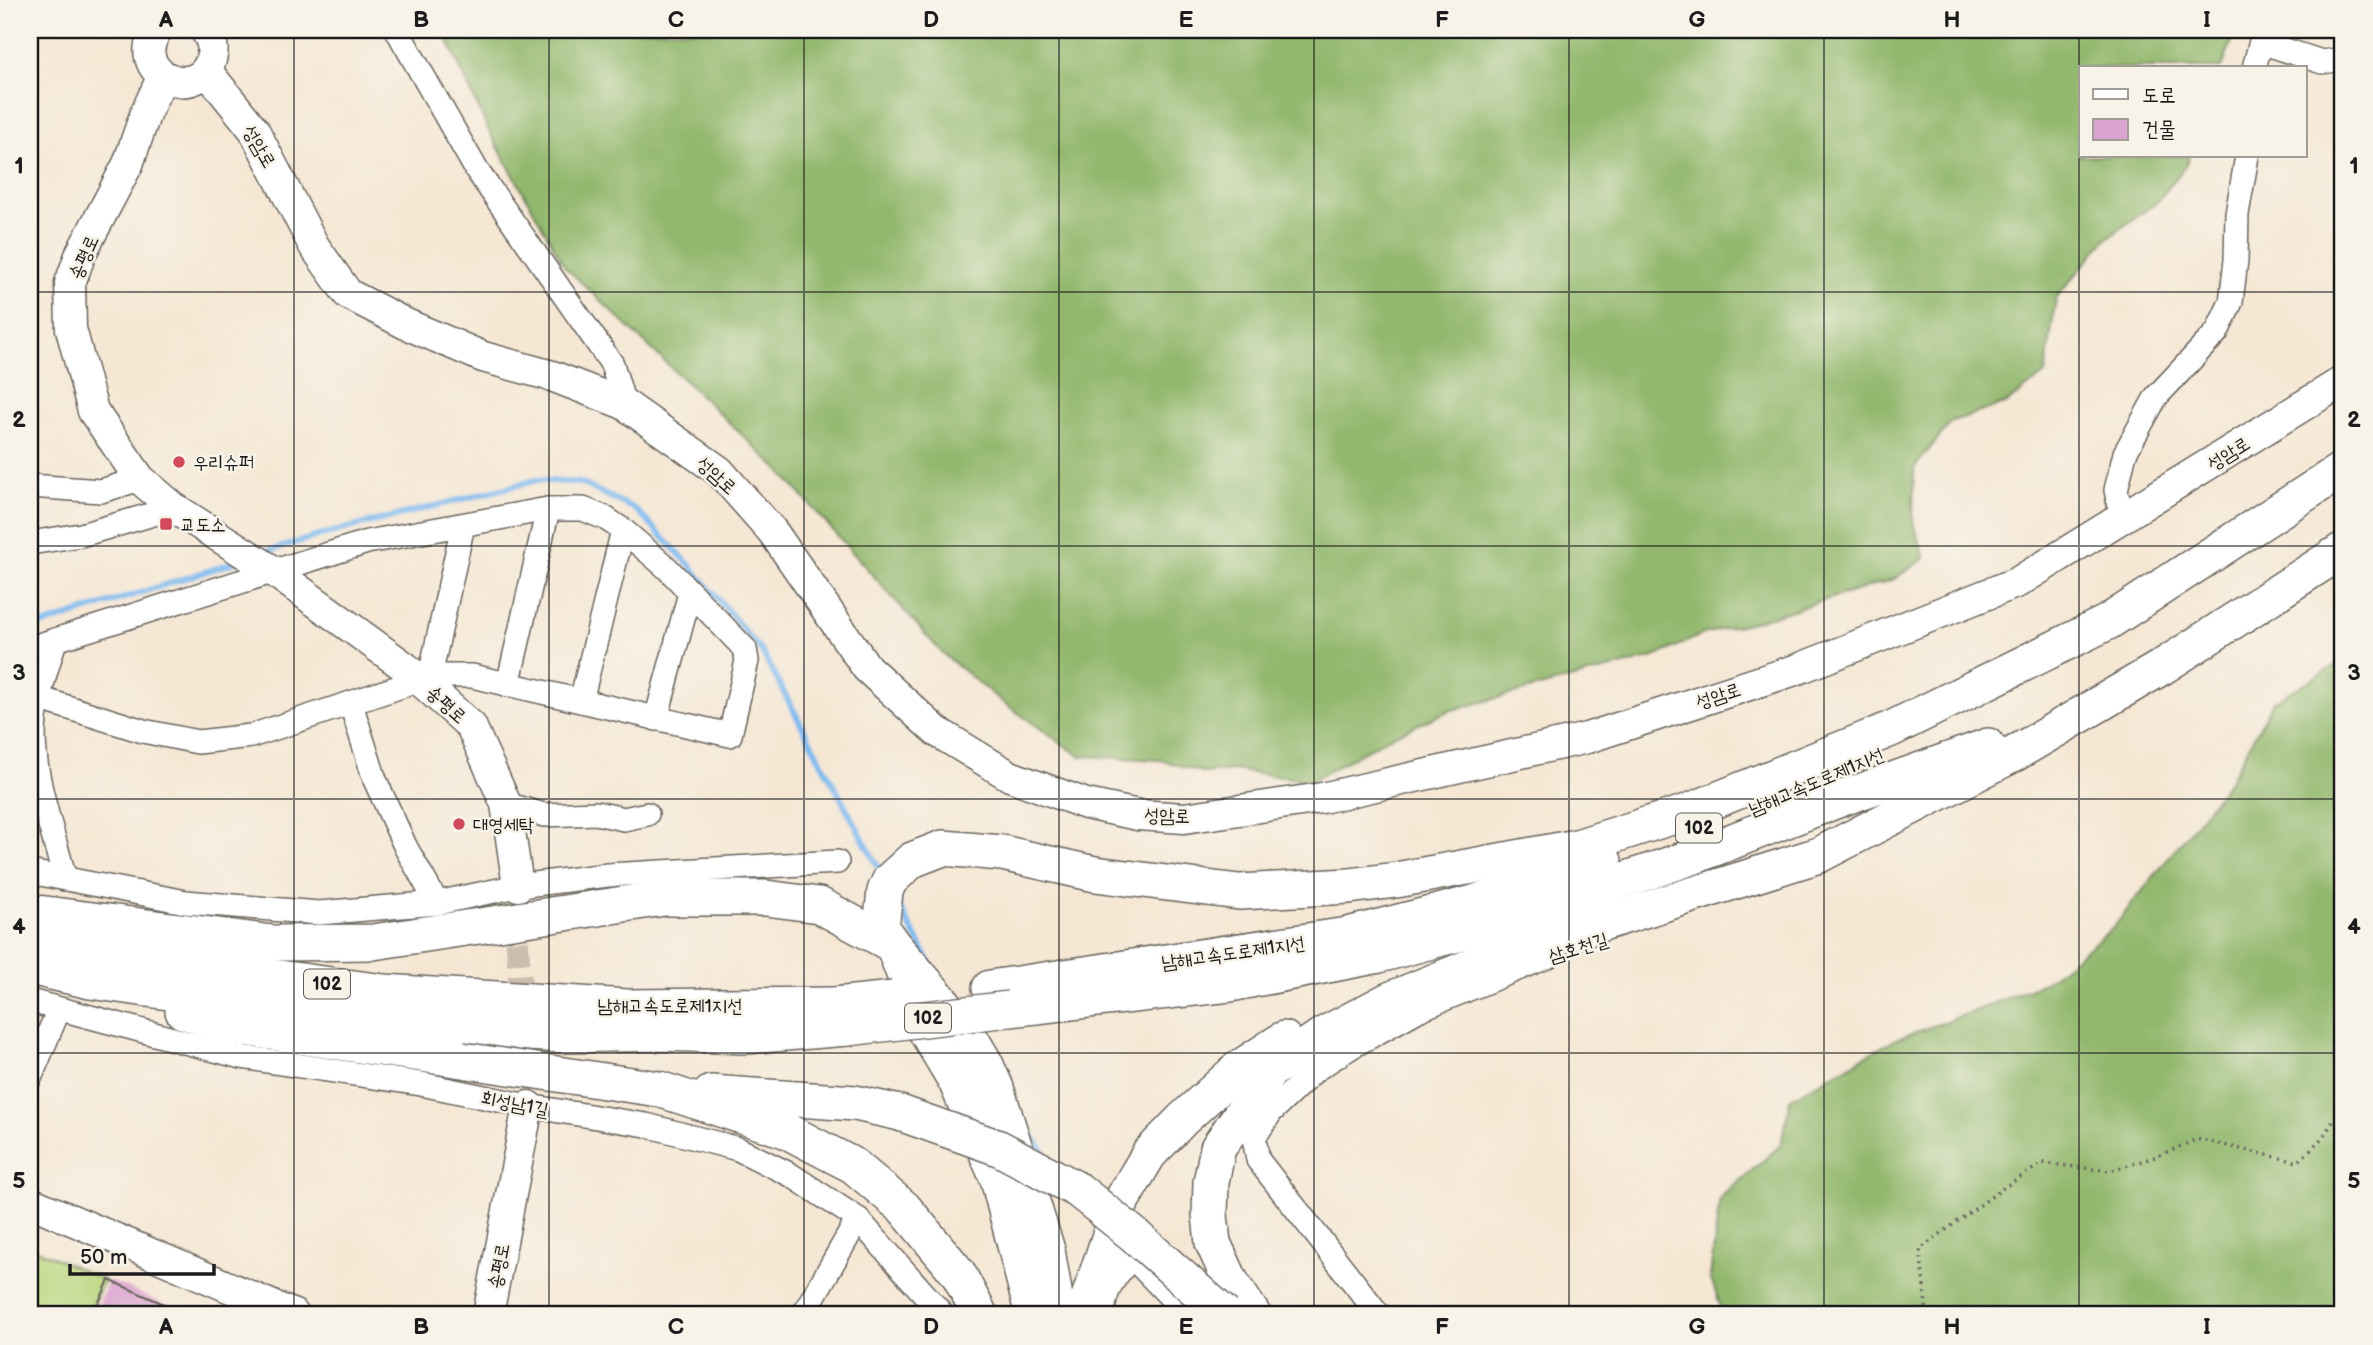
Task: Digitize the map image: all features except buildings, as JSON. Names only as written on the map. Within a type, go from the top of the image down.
[{"type":"highway","points":[[1058,1315],[1047,1250],[996,1088],[985,1063],[964,1027],[892,945],[881,928],[885,891],[890,880],[912,860],[943,848],[1002,853],[1095,874],[1240,892],[1361,885],[1577,847],[1687,811],[1891,729],[2108,622],[2343,469]]},
{"type":"highway","name":"남해고속도로제1지선","points":[[1000,998],[1348,935],[1474,903],[1653,845],[1778,799],[1877,757],[2052,670],[2148,616],[2343,491]]},
{"type":"highway","name":"남해고속도로제1지선","points":[[30,967],[90,981],[427,1028],[565,1035],[660,1033],[746,1036],[841,1017],[1000,998],[1230,984],[1379,955],[1466,932],[1692,857],[1840,799],[1980,750],[2104,682],[2238,590],[2343,525]]},
{"type":"highway","points":[[1253,1315],[1231,1282],[1213,1242],[1209,1202],[1217,1148],[1270,1071],[1323,1035],[1389,1000],[1494,957],[1819,855],[2014,754],[2162,667],[2343,550]]},
{"type":"highway","points":[[1083,1315],[1111,1258],[1122,1200],[1149,1154],[1238,1069],[1356,995],[1455,956],[1778,852],[1871,808],[1980,750]]},
{"type":"highway","points":[[30,912],[273,943],[373,942],[525,900],[766,898],[819,905],[892,945],[926,1031],[956,1081],[998,1179],[1032,1315]]},
{"type":"highway","name":"남해고속도로제1지선","points":[[30,935],[159,962],[384,992],[841,1017]]},
{"type":"highway","points":[[90,981],[231,1026],[659,1089],[855,1103],[900,1113],[999,1148],[1078,1190],[1133,1234],[1225,1315]]},
{"type":"highway","points":[[659,1089],[785,1130],[854,1166],[904,1208],[958,1273],[980,1315]]},
{"type":"main road","points":[[156,30],[150,50],[156,69],[163,76],[181,82],[199,76],[206,70],[213,51],[212,41],[205,30]]},
{"type":"main road","name":"성암로","points":[[206,70],[254,130],[314,246],[348,294],[406,324],[483,357],[552,376],[624,404],[719,471],[773,532],[867,668],[936,731],[1010,776],[1086,804],[1138,815],[1184,818],[1322,798],[1587,738],[1798,669],[2018,582],[2343,381]]},
{"type":"main road","name":"송평로","points":[[163,76],[146,112],[128,164],[81,253],[70,283],[71,329],[93,411],[140,479],[174,508],[276,573],[405,667],[425,678],[471,726],[506,804],[525,900]]},
{"type":"main road","name":"송평로","points":[[488,1315],[527,1100]]},
{"type":"main road","points":[[30,1202],[293,1315]]},
{"type":"street","points":[[397,30],[476,169],[612,365],[624,404]]},
{"type":"street","points":[[2254,66],[2262,36],[2322,62],[2343,59]]},
{"type":"street","points":[[2122,519],[2116,490],[2125,453],[2156,397],[2217,332],[2231,302],[2236,260],[2237,214],[2247,158]]},
{"type":"street","points":[[30,486],[101,491],[140,479]]},
{"type":"street","points":[[30,543],[81,535],[174,508]]},
{"type":"street","points":[[508,685],[548,509]]},
{"type":"street","points":[[30,648],[276,573],[367,542],[548,509],[583,509],[605,518],[623,530],[667,568],[745,649],[747,661],[730,735],[472,676],[425,678],[251,736],[198,742],[144,731],[38,698]]},
{"type":"street","points":[[425,678],[463,525]]},
{"type":"street","points":[[581,701],[623,530]]},
{"type":"street","points":[[656,719],[690,593]]},
{"type":"street","points":[[55,640],[38,698],[33,744],[36,768],[65,879]]},
{"type":"street","name":"삼호천길","points":[[1380,1315],[1258,1160],[1254,1138],[1271,1112],[1315,1070],[1420,1009],[1539,959],[1754,890],[1850,851],[1932,812],[2049,750],[2126,702]]},
{"type":"street","points":[[351,704],[375,780],[406,848],[437,903]]},
{"type":"street","points":[[506,804],[550,815],[596,813],[631,818],[647,814]]},
{"type":"street","points":[[30,872],[186,902],[319,913],[437,903],[525,900],[608,874],[837,862]]},
{"type":"street","name":"회성남1길","points":[[30,1001],[241,1057],[527,1100],[646,1125],[738,1149],[791,1175],[858,1219],[943,1315]]},
{"type":"street","points":[[30,1078],[60,1009]]},
{"type":"street","points":[[803,1315],[858,1219]]},
{"type":"street","points":[[1103,1315],[1103,1298],[1117,1273],[1111,1258]]},
{"type":"street","points":[[1111,1258],[1188,1315]]},
{"type":"path","points":[[1927,1315],[1920,1249],[2006,1186],[2043,1163],[2109,1171],[2158,1156],[2197,1139],[2298,1162],[2323,1137],[2343,1106]]},
{"type":"green space","points":[[443,30],[2236,30],[2223,66],[2079,66],[2079,158],[2188,158],[2186,165],[2158,201],[2105,240],[2056,298],[2045,374],[2007,403],[1952,421],[1914,468],[1913,521],[1925,558],[1894,579],[1753,622],[1703,634],[1654,657],[1448,711],[1388,738],[1311,781],[1234,770],[1205,773],[1161,760],[1080,756],[1001,701],[943,654],[779,470],[565,267],[488,129]]},
{"type":"green space","points":[[2343,661],[2343,1315],[1724,1315],[1710,1277],[1720,1198],[1781,1145],[1790,1099],[1894,1040],[2044,983],[2113,928],[2230,780],[2273,702]]},
{"type":"green space","points":[[35,1249],[104,1280],[88,1315],[30,1315],[30,1260]]},
{"type":"waterway","points":[[262,553],[321,535],[537,480],[581,483],[635,509],[689,564],[762,652],[882,874]]},
{"type":"waterway","points":[[30,626],[41,625],[238,561]]},
{"type":"waterway","points":[[897,902],[930,963]]},
{"type":"waterway","points":[[1024,1124],[1048,1158]]},
{"type":"tunnel","points":[[515,907],[522,1012]]},
{"type":"place","name":"우리슈퍼","points":[[179,462]]},
{"type":"place","name":"교도소","points":[[166,524]]},
{"type":"place","name":"대영세탁","points":[[459,824]]}]
